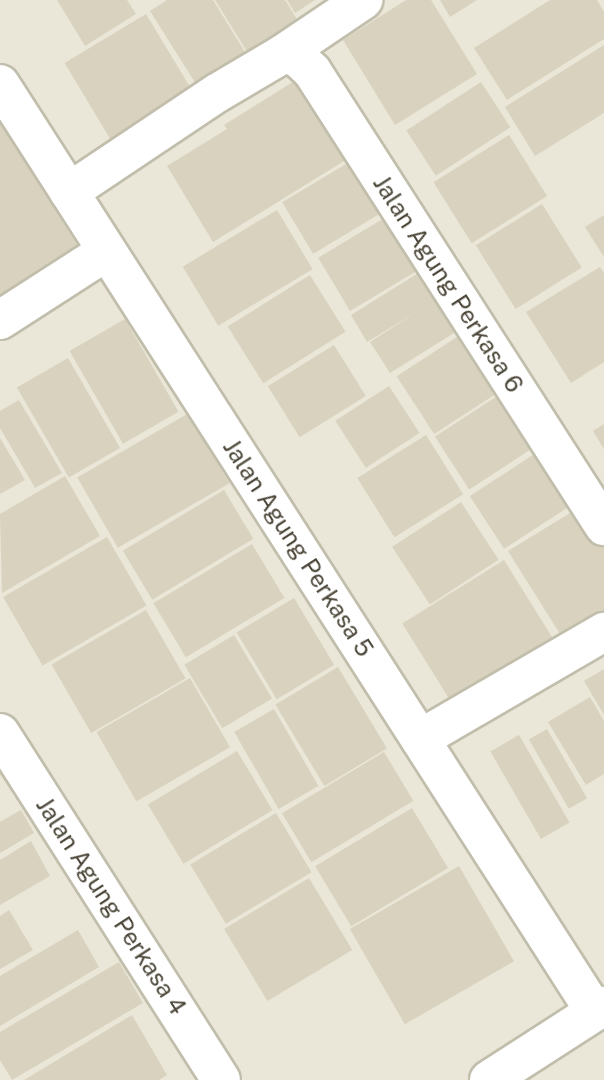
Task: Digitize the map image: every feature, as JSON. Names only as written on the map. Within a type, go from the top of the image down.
[{"type":"street","points":[[69,192],[363,0]]},
{"type":"street","name":"Jalan Agung Perkasa 6","points":[[283,54],[297,57],[312,71],[604,526]]},
{"type":"street","name":"Jalan Agung Perkasa 5","points":[[0,84],[420,739],[600,1009]]},
{"type":"street","points":[[0,320],[107,251]]},
{"type":"street","points":[[420,739],[604,632]]},
{"type":"street","name":"Jalan Agung Perkasa 4","points":[[0,733],[222,1080]]},
{"type":"street","points":[[489,1080],[600,1009]]},
{"type":"shaded area","points":[[0,0],[604,0],[604,1080],[0,1080]]},
{"type":"building","points":[[57,0],[127,0],[136,14],[85,46]]},
{"type":"building","points":[[167,0],[213,0],[245,52],[196,84],[150,11]]},
{"type":"building","points":[[215,0],[285,0],[303,29],[253,61]]},
{"type":"building","points":[[287,0],[315,0],[295,13]]},
{"type":"building","points":[[406,0],[431,0],[477,74],[395,125],[343,40]]},
{"type":"building","points":[[440,0],[477,0],[450,17]]},
{"type":"building","points":[[550,0],[597,0],[604,12],[604,39],[507,100],[474,48]]},
{"type":"building","points":[[146,14],[193,93],[112,142],[65,63]]},
{"type":"building","points":[[604,45],[604,113],[535,156],[505,107]]},
{"type":"building","points":[[307,73],[357,153],[213,242],[167,166],[227,129],[224,125]]},
{"type":"building","points":[[481,82],[510,127],[436,176],[406,130]]},
{"type":"building","points":[[0,121],[82,253],[0,304]]},
{"type":"building","points":[[509,135],[547,196],[472,243],[434,182]]},
{"type":"building","points":[[356,158],[387,209],[313,254],[282,202]]},
{"type":"building","points":[[542,204],[582,268],[516,309],[476,245]]},
{"type":"building","points":[[277,210],[313,269],[218,326],[183,267]]},
{"type":"building","points":[[391,214],[423,267],[350,311],[318,258]]},
{"type":"building","points":[[604,215],[604,257],[585,227]]},
{"type":"building","points":[[600,267],[604,273],[604,362],[571,383],[526,312]]},
{"type":"building","points":[[420,272],[462,328],[390,373],[370,342],[418,311],[367,342],[351,315]]},
{"type":"building","points":[[310,275],[346,332],[263,383],[228,326]]},
{"type":"building","points":[[125,319],[179,412],[123,444],[70,351]]},
{"type":"building","points":[[457,337],[495,395],[434,434],[397,376]]},
{"type":"building","points":[[334,345],[366,396],[300,437],[268,386]]},
{"type":"building","points":[[68,358],[120,448],[69,478],[17,388]]},
{"type":"building","points":[[389,386],[419,433],[366,468],[335,421]]},
{"type":"building","points":[[502,393],[536,446],[469,489],[435,437]]},
{"type":"building","points":[[19,400],[62,473],[35,488],[0,428],[0,411]]},
{"type":"building","points":[[189,413],[230,483],[118,548],[77,478]]},
{"type":"building","points":[[604,424],[604,449],[593,431]]},
{"type":"building","points":[[426,435],[463,494],[394,537],[357,478]]},
{"type":"building","points":[[0,438],[25,480],[0,494]]},
{"type":"building","points":[[536,453],[570,506],[504,549],[470,496]]},
{"type":"building","points":[[65,476],[100,536],[2,593],[0,514]]},
{"type":"building","points":[[224,490],[253,539],[152,600],[123,551]]},
{"type":"building","points":[[461,502],[499,560],[430,605],[392,547]]},
{"type":"building","points":[[580,507],[604,546],[604,629],[570,650],[508,551]]},
{"type":"building","points":[[107,537],[146,605],[43,665],[3,597]]},
{"type":"building","points":[[252,544],[284,598],[186,657],[153,603]]},
{"type":"building","points":[[504,560],[558,646],[456,709],[402,624]]},
{"type":"building","points":[[294,598],[334,665],[277,699],[237,633]]},
{"type":"building","points":[[146,610],[186,678],[91,733],[52,664]]},
{"type":"building","points":[[234,635],[272,698],[222,728],[184,665]]},
{"type":"building","points":[[338,667],[387,748],[324,786],[275,705]]},
{"type":"building","points":[[604,669],[604,715],[584,681]]},
{"type":"building","points":[[190,678],[230,747],[136,801],[96,732]]},
{"type":"building","points":[[590,697],[604,721],[604,774],[586,785],[548,722]]},
{"type":"building","points":[[274,709],[318,786],[279,809],[234,732]]},
{"type":"building","points":[[547,729],[587,798],[569,809],[529,740]]},
{"type":"building","points":[[519,735],[570,822],[541,839],[490,752]]},
{"type":"building","points":[[237,751],[273,810],[183,864],[148,805]]},
{"type":"building","points":[[384,752],[413,801],[311,862],[282,813]]},
{"type":"building","points":[[412,808],[448,868],[351,926],[315,866]]},
{"type":"building","points":[[21,810],[34,833],[0,853],[0,822]]},
{"type":"building","points":[[276,813],[312,872],[226,924],[190,865]]},
{"type":"building","points":[[31,841],[50,876],[0,905],[0,860]]},
{"type":"building","points":[[459,866],[514,961],[405,1024],[350,929]]},
{"type":"building","points":[[309,878],[352,950],[267,1001],[224,929]]},
{"type":"building","points":[[9,910],[33,950],[0,969],[0,916]]},
{"type":"building","points":[[78,930],[99,967],[0,1026],[0,976]]},
{"type":"building","points":[[119,962],[143,1003],[12,1080],[0,1060],[0,1032]]},
{"type":"building","points":[[132,1015],[167,1075],[159,1080],[24,1080]]}]
